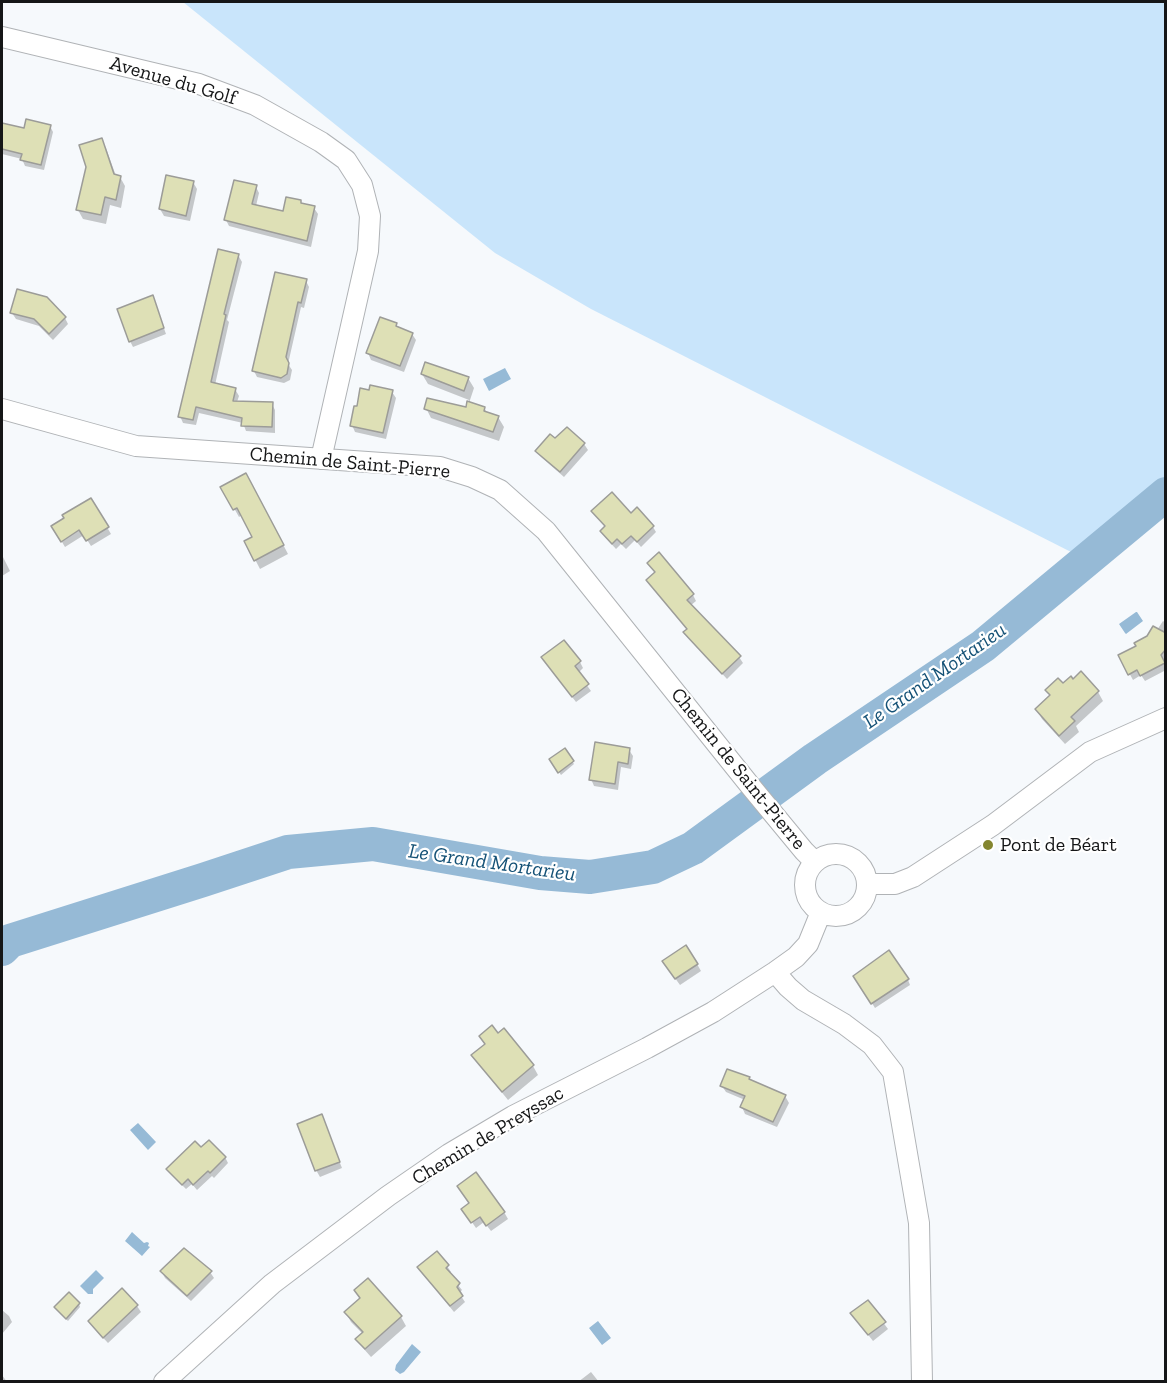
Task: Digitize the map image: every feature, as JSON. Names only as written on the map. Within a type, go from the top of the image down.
[{"type":"street","name":"Avenue du Golf","points":[[2,37],[199,84],[255,105],[321,142],[345,160],[362,185],[370,216],[368,251],[321,459]]},
{"type":"street","name":"Chemin de Saint-Pierre","points":[[5,413],[136,446],[440,467],[472,477],[500,490],[546,531],[752,788],[815,862]]},
{"type":"street","points":[[867,884],[895,884],[913,877],[993,825],[1090,752],[1166,718]]},
{"type":"street","points":[[833,854],[843,855],[860,865],[867,884],[862,901],[856,908],[839,915],[821,912],[808,898],[805,889],[809,870],[815,862],[824,856],[833,854]]},
{"type":"street","name":"Chemin de Preyssac","points":[[164,1382],[272,1284],[388,1196],[449,1154],[513,1116],[713,1012],[796,957],[808,944],[821,912]]},
{"type":"street","points":[[775,972],[803,1000],[844,1024],[872,1045],[893,1072],[919,1223],[922,1382]]},
{"type":"shaded area","points":[[183,2],[1165,2],[1165,477],[1077,555],[591,309],[495,253]]},
{"type":"shaded area","points":[[505,368],[511,379],[489,391],[483,379]]},
{"type":"shaded area","points":[[1136,612],[1143,621],[1126,634],[1119,624]]},
{"type":"shaded area","points":[[138,1123],[156,1142],[148,1150],[130,1130]]},
{"type":"shaded area","points":[[132,1232],[144,1243],[149,1243],[150,1247],[142,1256],[125,1241]]},
{"type":"shaded area","points":[[96,1270],[104,1278],[93,1289],[93,1294],[88,1294],[80,1286]]},
{"type":"shaded area","points":[[598,1321],[611,1338],[602,1345],[589,1328]]},
{"type":"shaded area","points":[[412,1344],[421,1352],[400,1374],[395,1370],[396,1365]]},
{"type":"building","points":[[26,119],[51,125],[41,165],[20,160],[22,154],[2,149],[2,123],[24,128]]},
{"type":"building","points":[[102,138],[114,174],[121,176],[116,200],[105,197],[101,215],[76,210],[86,167],[79,145]]},
{"type":"building","points":[[166,175],[194,181],[186,216],[159,209]]},
{"type":"building","points":[[234,180],[257,185],[252,204],[283,211],[286,197],[315,206],[307,241],[224,220]]},
{"type":"building","points":[[218,249],[239,254],[224,314],[226,315],[211,382],[236,388],[233,401],[273,402],[272,427],[241,426],[242,418],[196,407],[193,420],[178,417]]},
{"type":"building","points":[[275,272],[307,279],[301,303],[298,302],[286,357],[289,363],[287,374],[281,378],[252,371]]},
{"type":"building","points":[[17,289],[47,297],[66,317],[49,334],[34,319],[10,313]]},
{"type":"building","points":[[153,295],[164,328],[129,342],[117,309]]},
{"type":"building","points":[[380,317],[397,323],[396,326],[413,333],[400,366],[366,353]]},
{"type":"building","points":[[425,362],[469,377],[464,391],[421,374]]},
{"type":"building","points":[[370,385],[393,390],[383,433],[350,426],[360,388],[369,390]]},
{"type":"building","points":[[427,398],[466,407],[467,401],[485,407],[484,411],[499,416],[493,432],[424,409]]},
{"type":"building","points":[[567,427],[585,443],[560,472],[535,451],[550,434],[555,438]]},
{"type":"building","points":[[246,473],[284,545],[254,561],[244,541],[252,537],[237,508],[233,510],[220,487]]},
{"type":"building","points":[[612,492],[631,513],[637,507],[654,526],[637,542],[631,536],[622,544],[617,539],[612,544],[600,531],[605,526],[591,511]]},
{"type":"building","points":[[91,498],[109,527],[86,541],[79,530],[61,542],[51,526],[64,518],[62,515]]},
{"type":"building","points":[[659,552],[694,594],[687,600],[741,656],[722,674],[683,632],[687,629],[646,580],[655,572],[647,563]]},
{"type":"building","points":[[1153,626],[1166,633],[1166,649],[1161,655],[1165,663],[1140,676],[1137,670],[1128,675],[1118,655],[1136,646],[1134,643],[1147,636]]},
{"type":"building","points":[[564,640],[581,661],[575,666],[589,684],[572,697],[541,657]]},
{"type":"building","points":[[1081,671],[1099,691],[1071,717],[1075,721],[1059,736],[1035,709],[1050,695],[1045,690],[1058,678],[1063,683],[1071,676],[1073,679]]},
{"type":"building","points":[[595,742],[630,748],[628,764],[618,762],[615,784],[589,780]]},
{"type":"building","points":[[565,748],[574,761],[558,773],[549,759]]},
{"type":"building","points":[[686,945],[698,964],[675,979],[662,961]]},
{"type":"building","points":[[889,950],[909,979],[871,1004],[853,976]]},
{"type":"building","points":[[492,1025],[498,1033],[504,1028],[534,1065],[502,1092],[471,1055],[485,1044],[479,1036]]},
{"type":"building","points":[[727,1069],[750,1077],[749,1079],[786,1095],[773,1122],[740,1107],[745,1096],[720,1086]]},
{"type":"building","points":[[322,1114],[340,1162],[315,1171],[297,1124]]},
{"type":"building","points":[[209,1140],[226,1157],[210,1173],[208,1171],[193,1185],[188,1179],[182,1185],[166,1169],[195,1141],[201,1147]]},
{"type":"building","points":[[476,1172],[505,1212],[486,1226],[480,1217],[471,1223],[461,1209],[469,1203],[457,1186]]},
{"type":"building","points":[[184,1248],[212,1271],[187,1296],[160,1271]]},
{"type":"building","points":[[437,1251],[449,1265],[446,1268],[460,1283],[457,1287],[463,1296],[450,1306],[417,1267]]},
{"type":"building","points":[[368,1278],[402,1316],[365,1349],[355,1339],[363,1332],[344,1312],[360,1298],[354,1290]]},
{"type":"building","points":[[122,1288],[138,1305],[103,1338],[88,1321]]},
{"type":"building","points":[[69,1292],[80,1303],[66,1319],[54,1307]]},
{"type":"building","points":[[868,1300],[886,1322],[868,1335],[850,1313]]},
{"type":"waterway","name":"Le Grand Mortarieu","points":[[2,949],[10,941],[288,852],[373,844],[540,873],[590,877],[653,867],[693,848],[815,759],[983,646],[1166,494]]},
{"type":"place","name":"Pont de Béart","points":[[988,845]]}]
